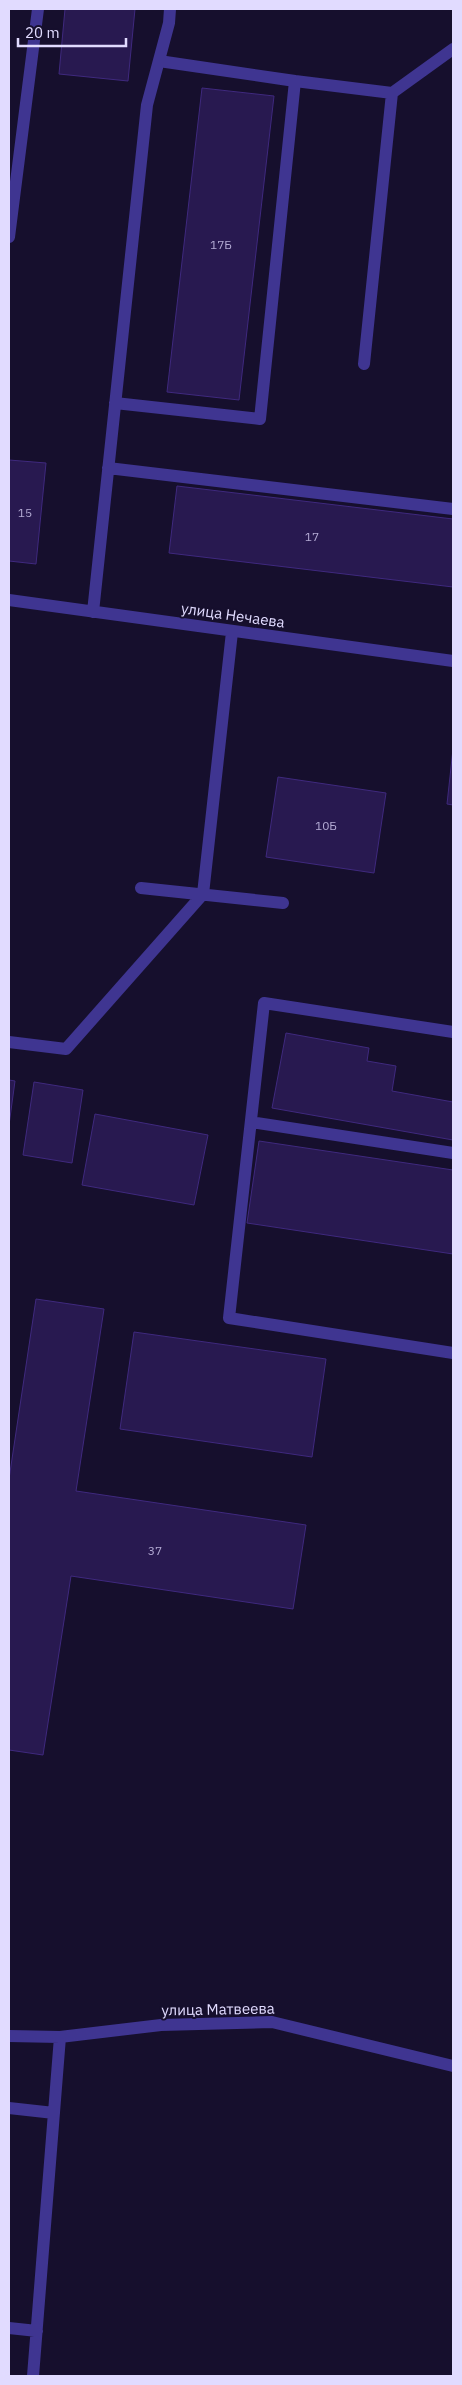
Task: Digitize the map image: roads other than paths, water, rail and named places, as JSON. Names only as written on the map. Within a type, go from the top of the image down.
[{"type":"street","points":[[9,237],[38,9]]},
{"type":"street","points":[[93,612],[147,104],[169,23],[170,9]]},
{"type":"street","points":[[159,61],[392,93],[453,49]]},
{"type":"street","points":[[115,402],[260,419],[296,81]]},
{"type":"street","points":[[364,364],[392,93]]},
{"type":"street","points":[[108,468],[453,510]]},
{"type":"street","name":"улица Нечаева","points":[[9,600],[453,661]]},
{"type":"street","points":[[9,1042],[66,1049],[203,894],[232,632]]},
{"type":"street","points":[[141,888],[283,903]]},
{"type":"street","points":[[453,1032],[264,1003],[229,1318],[453,1353]]},
{"type":"street","points":[[251,1122],[453,1153]]},
{"type":"street","name":"улица Матвеева","points":[[9,2036],[60,2037],[161,2025],[272,2022],[453,2066]]},
{"type":"street","points":[[33,2376],[60,2037]]},
{"type":"street","points":[[9,2108],[54,2114]]},
{"type":"street","points":[[9,2328],[37,2331]]}]
